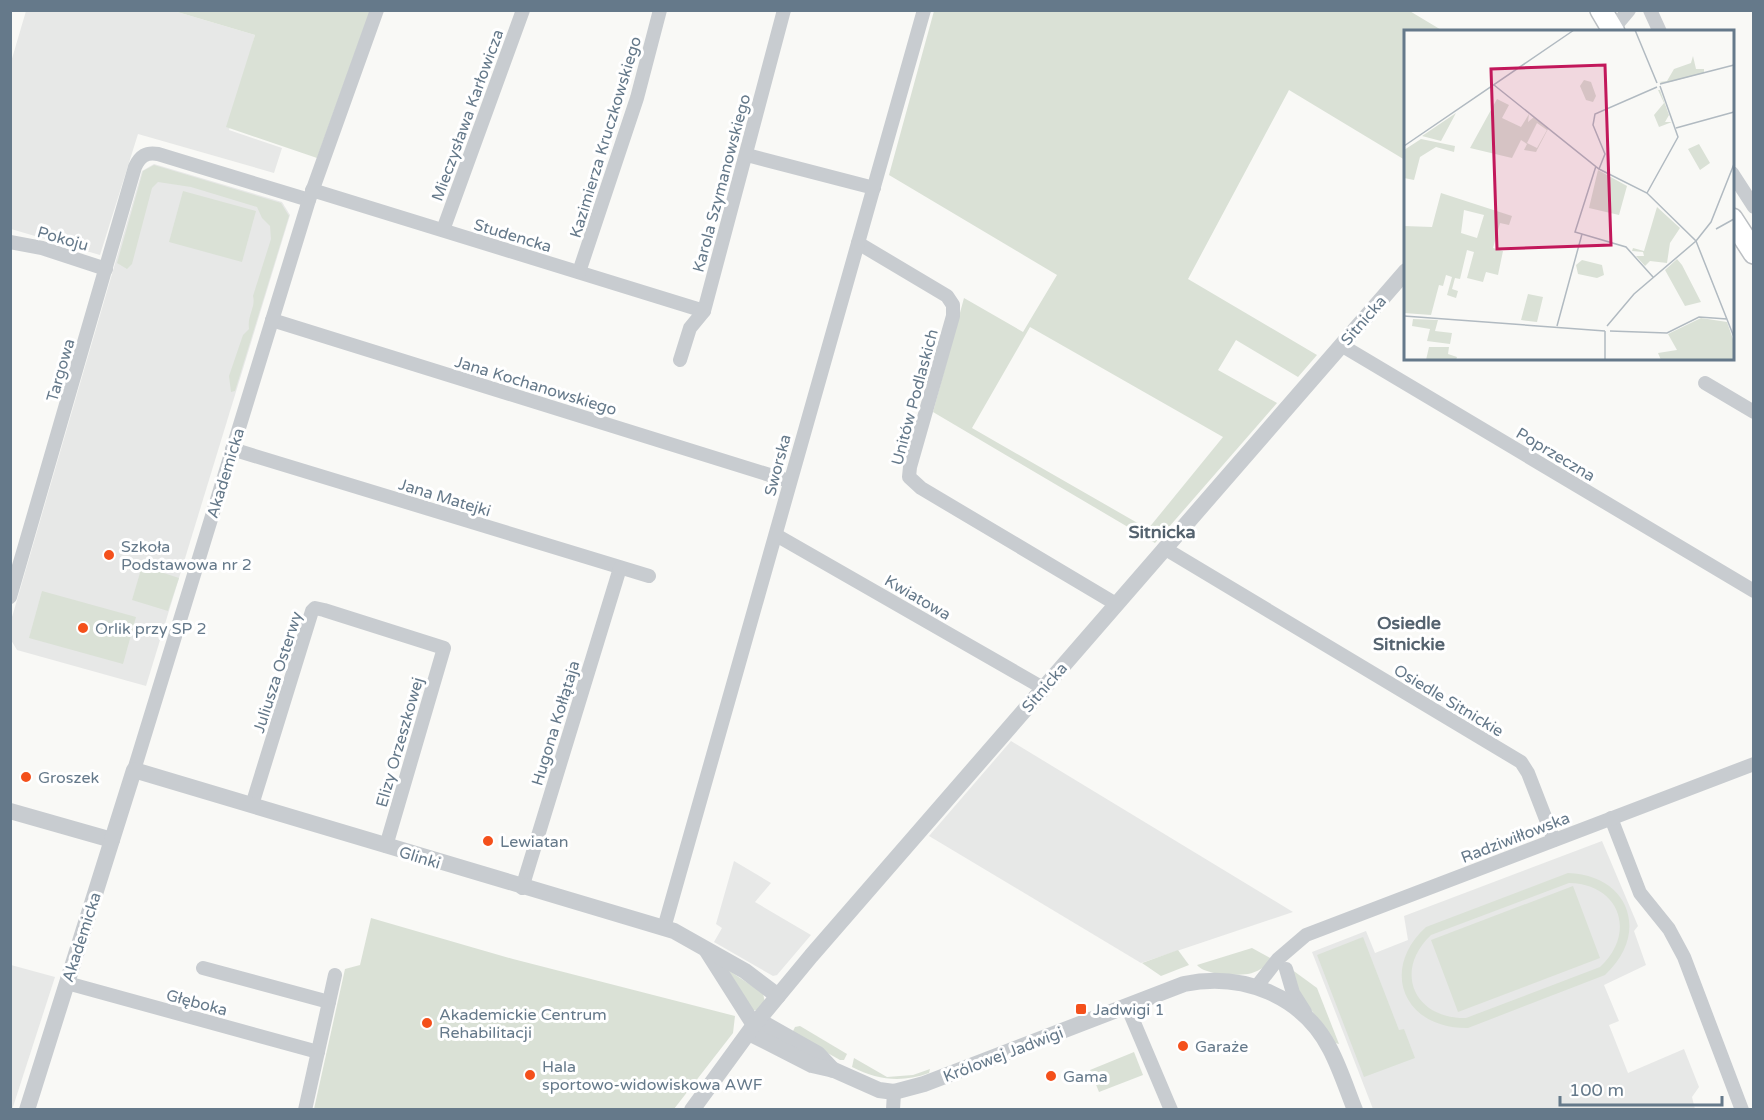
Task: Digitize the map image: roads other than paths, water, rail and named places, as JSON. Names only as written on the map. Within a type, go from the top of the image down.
[{"type":"main road","points":[[1601,10],[1611,30]]},
{"type":"main road","points":[[1734,222],[1754,253]]},
{"type":"street","name":"Akademicka","points":[[27,1110],[311,195],[377,10]]},
{"type":"street","name":"Mieczysława Karłowicza","points":[[443,230],[523,10]]},
{"type":"street","name":"Kazimierza Kruczkowskiego","points":[[579,272],[637,98],[660,10]]},
{"type":"street","name":"Karola Szymanowskiego","points":[[680,360],[690,328],[704,311],[784,10]]},
{"type":"street","name":"Sworska","points":[[663,928],[924,10]]},
{"type":"street","points":[[1613,30],[1629,10]]},
{"type":"street","points":[[1650,10],[1658,30]]},
{"type":"street","name":"Studencka","points":[[144,154],[158,154],[443,230],[704,311]]},
{"type":"street","name":"Targowa","points":[[10,597],[135,167],[144,154]]},
{"type":"street","points":[[747,154],[874,188]]},
{"type":"street","points":[[1734,176],[1754,207]]},
{"type":"street","name":"Pokoju","points":[[10,242],[42,248],[106,269]]},
{"type":"street","name":"Unitów Podlaskich","points":[[858,243],[947,296],[953,305],[953,316],[910,466],[909,477],[921,488],[1116,604]]},
{"type":"street","name":"Sitnicka","points":[[692,1110],[778,996],[1043,687],[1404,273]]},
{"type":"street","name":"Jana Kochanowskiego","points":[[272,320],[789,481]]},
{"type":"street","name":"Poprzeczna","points":[[1341,345],[1754,591]]},
{"type":"street","points":[[1705,382],[1754,412]]},
{"type":"street","name":"Jana Matejki","points":[[232,449],[649,576]]},
{"type":"street","name":"Kwiatowa","points":[[776,535],[1043,687]]},
{"type":"street","name":"Osiedle Sitnickie","points":[[1164,548],[1521,762],[1528,773],[1554,840]]},
{"type":"street","name":"Hugona Kołłątaja","points":[[522,888],[620,568]]},
{"type":"street","name":"Juliusza Osterwy","points":[[252,805],[312,611],[315,608],[444,648]]},
{"type":"street","name":"Elizy Orzeszkowej","points":[[386,846],[444,648]]},
{"type":"street","name":"Radziwiłłowska","points":[[1257,986],[1278,959],[1306,935],[1754,764]]},
{"type":"street","name":"Glinki","points":[[134,770],[522,888],[663,928],[705,947],[745,971],[778,996]]},
{"type":"street","points":[[10,810],[112,840]]},
{"type":"street","points":[[1611,818],[1640,893],[1669,929],[1684,957],[1742,1110]]},
{"type":"street","points":[[705,947],[754,1026],[812,1065],[834,1070],[879,1090],[894,1092],[893,1110]]},
{"type":"street","points":[[1274,993],[1286,969],[1293,947]]},
{"type":"street","name":"Głęboka","points":[[203,968],[329,1002]]},
{"type":"street","points":[[1286,969],[1293,993],[1313,1024]]},
{"type":"street","points":[[305,1110],[335,975]]},
{"type":"street","name":"Królowej Jadwigi","points":[[894,1092],[924,1084],[1196,982],[1223,982],[1257,986],[1274,993],[1292,1004],[1313,1024],[1330,1048],[1355,1110]]},
{"type":"street","name":"Głęboka","points":[[67,984],[318,1052]]},
{"type":"street","points":[[1127,1006],[1171,1110]]},
{"type":"place","name":"Szkoła Podstawowa nr 2","points":[[109,555]]},
{"type":"place","name":"Orlik przy SP 2","points":[[83,628]]},
{"type":"place","name":"Groszek","points":[[26,777]]},
{"type":"place","name":"Lewiatan","points":[[488,841]]},
{"type":"place","name":"Jadwigi 1","points":[[1081,1009]]},
{"type":"place","name":"Akademickie Centrum Rehabilitacji","points":[[427,1023]]},
{"type":"place","name":"Garaże","points":[[1183,1046]]},
{"type":"place","name":"Hala sportowo-widowiskowa AWF","points":[[530,1075]]},
{"type":"place","name":"Gama","points":[[1051,1076]]},
{"type":"district","name":"Sitnicka","points":[[1162,532]]},
{"type":"district","name":"Osiedle Sitnickie","points":[[1409,633]]}]
